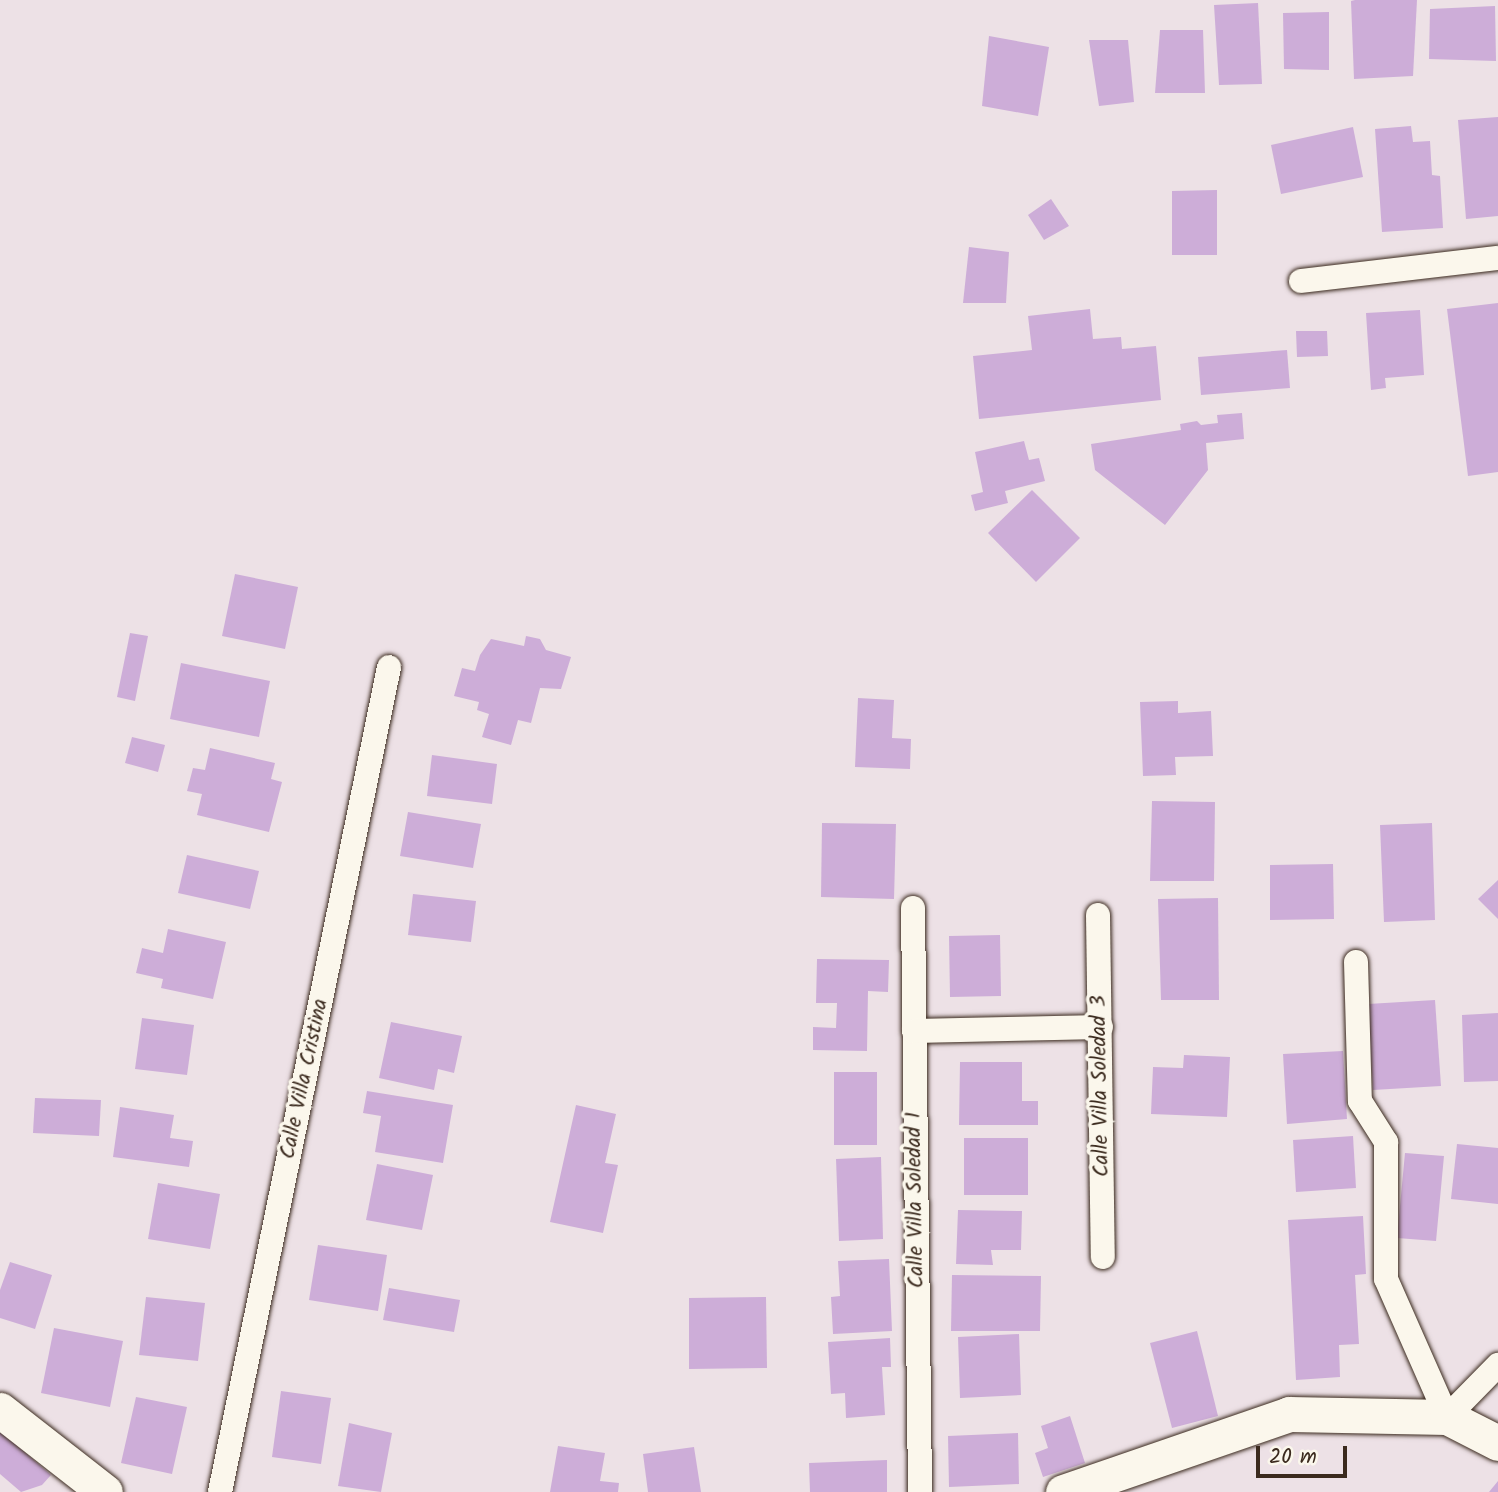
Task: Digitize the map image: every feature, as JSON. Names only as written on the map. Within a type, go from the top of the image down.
[{"type":"street","points":[[1301,281],[1498,258]]},
{"type":"street","name":"Calle Villa Cristina","points":[[220,1492],[389,667]]},
{"type":"street","name":"Calle Villa Soledad 1","points":[[913,908],[920,1492]]},
{"type":"street","name":"Calle Villa Soledad 3","points":[[1098,915],[1103,1257]]},
{"type":"street","points":[[1356,962],[1360,1101],[1386,1142],[1385,1279],[1447,1417]]},
{"type":"street","points":[[914,1031],[1101,1027]]},
{"type":"street","points":[[1447,1417],[1498,1365]]},
{"type":"street","points":[[0,1410],[97,1490]]},
{"type":"street","points":[[1063,1492],[1289,1414],[1447,1417],[1498,1443]]},
{"type":"building","points":[[1417,0],[1413,76],[1354,79],[1351,1]]},
{"type":"building","points":[[1258,3],[1262,84],[1219,85],[1214,5]]},
{"type":"building","points":[[1495,6],[1496,61],[1429,59],[1430,9]]},
{"type":"building","points":[[1329,12],[1329,70],[1284,69],[1283,13]]},
{"type":"building","points":[[1160,30],[1203,30],[1205,93],[1155,93]]},
{"type":"building","points":[[989,36],[1049,47],[1038,116],[982,106]]},
{"type":"building","points":[[1089,40],[1128,40],[1134,102],[1099,106]]},
{"type":"building","points":[[1498,117],[1498,216],[1466,219],[1458,120]]},
{"type":"building","points":[[1411,126],[1413,142],[1430,141],[1432,175],[1440,176],[1443,228],[1382,232],[1375,129]]},
{"type":"building","points":[[1353,127],[1363,177],[1281,194],[1271,145]]},
{"type":"building","points":[[1217,190],[1217,255],[1172,255],[1172,191]]},
{"type":"building","points":[[1051,199],[1069,226],[1044,240],[1028,215]]},
{"type":"building","points":[[969,247],[1009,252],[1006,303],[963,303]]},
{"type":"building","points":[[1498,303],[1498,472],[1468,476],[1447,309]]},
{"type":"building","points":[[1090,309],[1093,339],[1121,337],[1122,349],[1156,346],[1161,400],[979,419],[973,356],[1032,350],[1028,316]]},
{"type":"building","points":[[1420,310],[1424,375],[1385,378],[1386,388],[1371,390],[1366,313]]},
{"type":"building","points":[[1296,331],[1327,331],[1328,356],[1297,357]]},
{"type":"building","points":[[1287,350],[1290,388],[1201,395],[1198,357]]},
{"type":"building","points":[[1242,413],[1244,439],[1206,443],[1208,470],[1165,525],[1095,470],[1091,444],[1181,430],[1180,424],[1197,421],[1201,425],[1218,423],[1217,415]]},
{"type":"building","points":[[1024,441],[1029,460],[1039,458],[1045,481],[1005,491],[1008,503],[975,511],[971,495],[983,492],[975,452]]},
{"type":"building","points":[[1032,490],[1080,538],[1036,582],[988,533]]},
{"type":"building","points":[[235,574],[298,587],[285,649],[222,636]]},
{"type":"building","points":[[130,633],[148,636],[135,701],[117,697]]},
{"type":"building","points":[[526,636],[540,639],[546,650],[571,657],[561,689],[540,688],[531,723],[518,720],[511,745],[482,737],[489,714],[477,710],[479,702],[454,696],[462,668],[475,671],[480,655],[491,639],[524,646]]},
{"type":"building","points":[[181,663],[270,681],[259,737],[170,719]]},
{"type":"building","points":[[858,698],[894,700],[892,738],[911,739],[910,769],[855,767]]},
{"type":"building","points":[[1178,701],[1178,713],[1211,711],[1213,756],[1175,757],[1176,775],[1143,776],[1140,702]]},
{"type":"building","points":[[132,737],[165,745],[158,772],[125,763]]},
{"type":"building","points":[[210,748],[275,763],[271,779],[282,782],[269,832],[197,815],[202,794],[187,791],[193,768],[205,770]]},
{"type":"building","points":[[432,755],[497,764],[492,804],[427,796]]},
{"type":"building","points":[[1152,801],[1215,802],[1214,881],[1150,881]]},
{"type":"building","points":[[408,812],[481,824],[473,868],[400,856]]},
{"type":"building","points":[[822,823],[896,824],[894,899],[821,897]]},
{"type":"building","points":[[1432,823],[1435,920],[1384,922],[1380,825]]},
{"type":"building","points":[[187,855],[259,871],[250,909],[178,893]]},
{"type":"building","points":[[1333,864],[1334,919],[1270,920],[1270,865]]},
{"type":"building","points":[[1498,880],[1498,919],[1478,899]]},
{"type":"building","points":[[413,894],[476,901],[471,942],[408,935]]},
{"type":"building","points":[[1218,898],[1219,1000],[1161,1000],[1158,899]]},
{"type":"building","points":[[168,929],[226,942],[213,999],[161,988],[163,979],[136,973],[142,948],[163,953]]},
{"type":"building","points":[[1000,935],[1001,996],[950,997],[949,936]]},
{"type":"building","points":[[817,959],[889,960],[888,992],[868,991],[867,1051],[813,1050],[813,1027],[836,1028],[837,1003],[816,1003]]},
{"type":"building","points":[[1435,1000],[1441,1086],[1373,1090],[1368,1004]]},
{"type":"building","points":[[1498,1013],[1498,1081],[1464,1082],[1462,1015]]},
{"type":"building","points":[[142,1018],[194,1025],[187,1075],[135,1069]]},
{"type":"building","points":[[391,1022],[462,1036],[454,1073],[438,1069],[434,1090],[379,1078]]},
{"type":"building","points":[[1343,1051],[1347,1119],[1287,1124],[1283,1054]]},
{"type":"building","points":[[1184,1055],[1230,1057],[1227,1117],[1151,1114],[1153,1067],[1183,1068]]},
{"type":"building","points":[[960,1062],[1022,1062],[1022,1101],[1038,1101],[1038,1125],[959,1125]]},
{"type":"building","points":[[834,1072],[877,1072],[877,1145],[834,1145]]},
{"type":"building","points":[[367,1091],[453,1105],[443,1163],[375,1152],[381,1116],[363,1113]]},
{"type":"building","points":[[35,1098],[101,1100],[99,1136],[33,1133]]},
{"type":"building","points":[[576,1105],[616,1114],[605,1163],[618,1165],[603,1233],[550,1222]]},
{"type":"building","points":[[120,1107],[174,1115],[170,1138],[193,1141],[189,1167],[113,1157]]},
{"type":"building","points":[[1353,1136],[1356,1188],[1296,1192],[1293,1140]]},
{"type":"building","points":[[964,1138],[1028,1138],[1028,1195],[964,1195]]},
{"type":"building","points":[[1457,1144],[1498,1148],[1498,1204],[1451,1199]]},
{"type":"building","points":[[1405,1153],[1444,1156],[1436,1241],[1397,1238]]},
{"type":"building","points":[[881,1157],[883,1239],[839,1241],[836,1159]]},
{"type":"building","points":[[377,1164],[433,1175],[422,1230],[366,1220]]},
{"type":"building","points":[[158,1183],[220,1194],[210,1249],[148,1239]]},
{"type":"building","points":[[958,1210],[1022,1211],[1021,1250],[991,1250],[993,1265],[956,1264]]},
{"type":"building","points":[[1363,1216],[1366,1274],[1355,1275],[1359,1344],[1339,1345],[1340,1377],[1296,1380],[1288,1220]]},
{"type":"building","points":[[318,1245],[387,1255],[378,1311],[309,1300]]},
{"type":"building","points":[[889,1259],[892,1331],[833,1334],[831,1297],[840,1296],[838,1261]]},
{"type":"building","points":[[10,1262],[52,1275],[35,1329],[0,1318],[0,1290]]},
{"type":"building","points":[[952,1275],[1041,1276],[1040,1331],[951,1331]]},
{"type":"building","points":[[389,1288],[460,1300],[454,1332],[383,1320]]},
{"type":"building","points":[[146,1297],[205,1303],[198,1361],[139,1355]]},
{"type":"building","points":[[766,1297],[767,1368],[689,1369],[689,1298]]},
{"type":"building","points":[[54,1328],[123,1341],[110,1407],[41,1393]]},
{"type":"building","points":[[1197,1331],[1218,1416],[1172,1428],[1150,1343]]},
{"type":"building","points":[[1019,1334],[1021,1395],[960,1398],[958,1337]]},
{"type":"building","points":[[890,1338],[891,1367],[882,1367],[885,1415],[846,1418],[845,1393],[831,1394],[828,1342]]},
{"type":"building","points":[[281,1391],[331,1398],[321,1464],[272,1457]]},
{"type":"building","points":[[136,1397],[187,1407],[172,1474],[121,1463]]},
{"type":"building","points":[[1070,1416],[1085,1463],[1043,1477],[1035,1453],[1048,1448],[1041,1426]]},
{"type":"building","points":[[349,1423],[392,1433],[381,1492],[338,1486]]},
{"type":"building","points":[[0,1431],[51,1475],[42,1485],[21,1492],[0,1474]]},
{"type":"building","points":[[1018,1433],[1019,1484],[949,1487],[948,1436]]},
{"type":"building","points":[[558,1446],[605,1453],[600,1481],[619,1483],[618,1492],[550,1492]]},
{"type":"building","points":[[694,1447],[701,1492],[648,1492],[643,1454]]},
{"type":"building","points":[[887,1460],[887,1492],[810,1492],[809,1463]]},
{"type":"building","points":[[1498,1481],[1498,1492],[1489,1492]]}]
